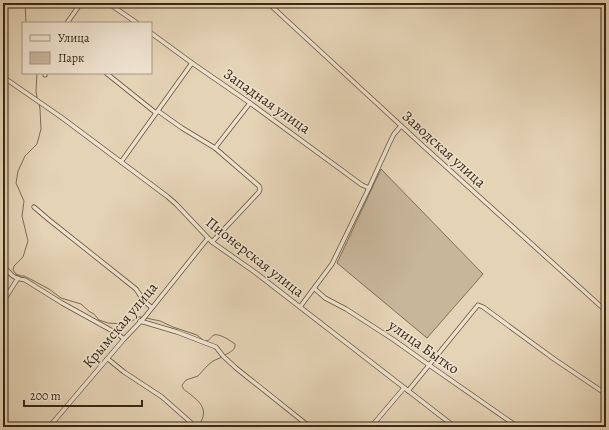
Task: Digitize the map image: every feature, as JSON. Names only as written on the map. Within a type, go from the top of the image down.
[{"type":"street","points":[[68,22],[81,3]]},
{"type":"street","points":[[108,3],[136,22]]},
{"type":"street","name":"Заводская улица","points":[[268,3],[401,126],[606,311]]},
{"type":"street","name":"Западная улица","points":[[152,34],[362,185],[369,188]]},
{"type":"street","points":[[122,162],[192,63]]},
{"type":"street","points":[[107,74],[157,112],[215,148],[259,186],[260,189],[256,194],[212,242]]},
{"type":"street","name":"Пионерская улица","points":[[3,77],[122,162],[176,204],[212,242],[256,273],[455,427]]},
{"type":"street","points":[[215,148],[250,103]]},
{"type":"street","points":[[300,307],[315,289],[332,264],[394,134],[401,126]]},
{"type":"street","points":[[34,207],[136,289],[144,301],[151,307]]},
{"type":"street","name":"Крымская улица","points":[[49,427],[124,339],[144,318],[151,307],[208,238]]},
{"type":"street","points":[[3,266],[12,276],[25,280],[62,303],[118,334],[124,339]]},
{"type":"street","points":[[3,302],[18,278]]},
{"type":"street","name":"улица Бытко","points":[[315,289],[325,298],[346,309],[394,340],[518,427]]},
{"type":"street","points":[[408,391],[478,305],[606,394]]},
{"type":"street","points":[[140,321],[177,332],[216,347],[236,368],[310,427]]},
{"type":"street","points":[[108,359],[124,372],[162,397],[196,427]]},
{"type":"street","points":[[371,427],[404,388]]},
{"type":"green space","points":[[381,169],[483,274],[427,338],[337,263]]},
{"type":"waterway","points":[[25,3],[26,22]]},
{"type":"waterway","points":[[37,74],[37,98]]},
{"type":"waterway","points":[[39,103],[41,129],[37,144],[25,156],[18,171],[16,183],[24,201],[22,216],[28,241],[23,257],[14,266],[13,270],[16,274],[34,281],[49,289],[61,298],[81,304],[99,320],[108,323],[124,324],[139,317],[143,317]]},
{"type":"waterway","points":[[146,318],[160,321],[197,335],[203,340]]},
{"type":"waterway","points":[[206,341],[214,335],[219,335],[235,344],[234,349],[225,355]]},
{"type":"waterway","points":[[198,427],[203,417],[203,409],[199,402],[185,390],[182,385],[186,380],[198,376],[213,361],[222,357]]}]
